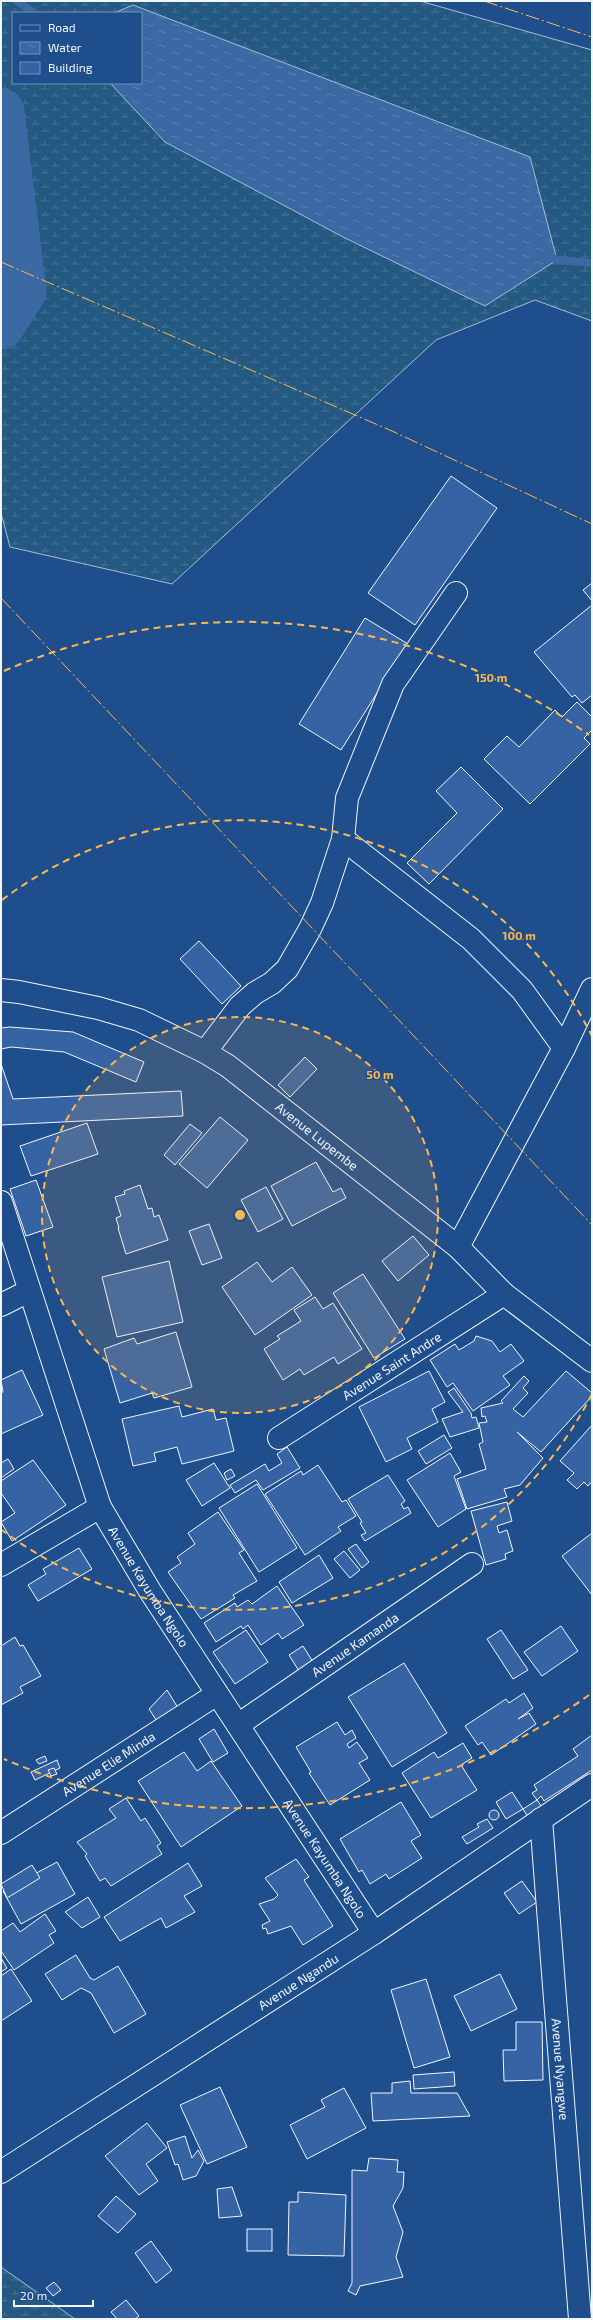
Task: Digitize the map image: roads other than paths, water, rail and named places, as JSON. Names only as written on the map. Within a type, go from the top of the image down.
[{"type":"street","points":[[205,1052],[240,1006],[255,993],[272,983],[291,962],[310,929],[322,903],[343,839],[347,798],[393,684],[456,593]]},
{"type":"street","points":[[343,839],[471,939],[522,990],[564,1048]]},
{"type":"street","points":[[458,1247],[564,1048],[592,989]]},
{"type":"street","name":"Avenue Lupembe","points":[[1,990],[19,992],[98,1008],[139,1020],[205,1052],[228,1066],[458,1247],[504,1294],[592,1361]]},
{"type":"street","name":"Avenue Kayumba Ngolo","points":[[1,1202],[100,1507],[217,1694],[374,1933]]},
{"type":"street","points":[[1,1305],[29,1291]]},
{"type":"street","name":"Avenue Saint Andre","points":[[279,1438],[504,1294]]},
{"type":"street","points":[[1,1566],[100,1507]]},
{"type":"street","name":"Avenue Kamanda","points":[[238,1725],[472,1564]]},
{"type":"street","name":"Avenue Elie Minda","points":[[1,1833],[217,1694]]},
{"type":"street","name":"Avenue Ngandu","points":[[1,2172],[374,1933],[592,1785]]},
{"type":"street","name":"Avenue Nyangwe","points":[[541,1819],[580,2319]]},
{"type":"water","points":[[133,5],[530,157],[557,260],[485,306],[345,238],[165,142],[111,84],[142,84],[142,12],[116,12]]},
{"type":"waterway","points":[[17,1],[33,12]]},
{"type":"waterway","points":[[1,112],[23,291],[1,326]]},
{"type":"waterway","points":[[548,255],[557,260],[592,263]]}]
